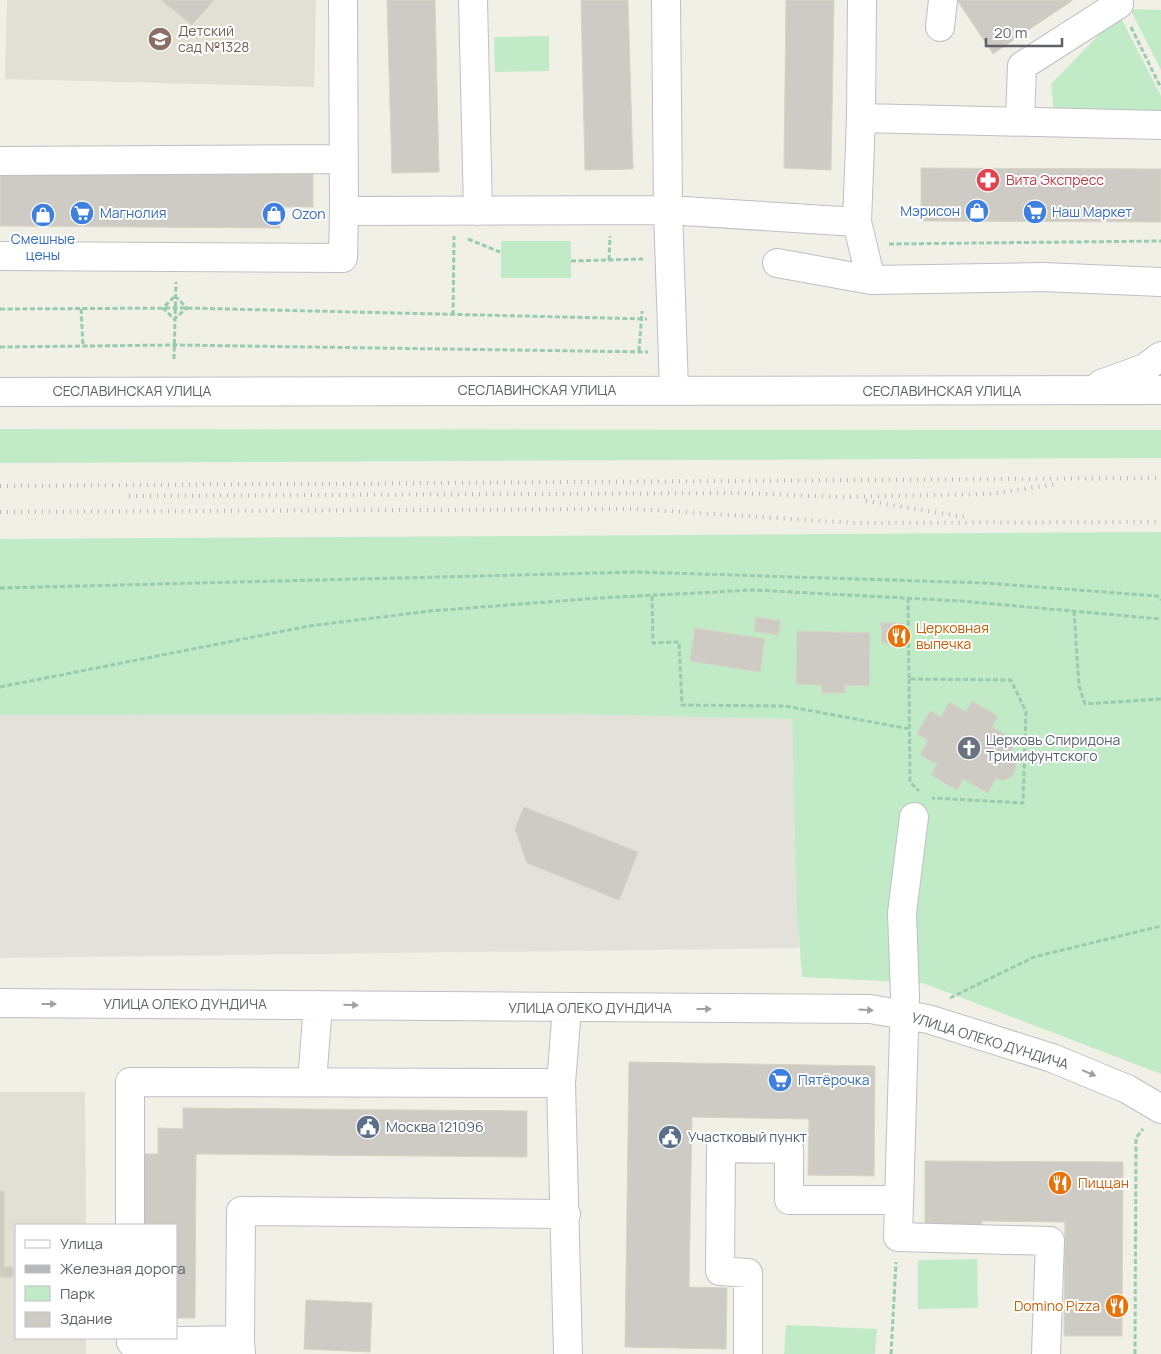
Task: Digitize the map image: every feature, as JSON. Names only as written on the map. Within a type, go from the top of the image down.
[{"type":"street","points":[[0,256],[342,258],[344,211],[343,0]]},
{"type":"street","points":[[473,0],[478,211]]},
{"type":"street","points":[[666,0],[668,210],[674,390]]},
{"type":"street","points":[[862,0],[860,233],[871,280]]},
{"type":"street","points":[[940,27],[943,0]]},
{"type":"street","points":[[1020,120],[1022,66],[1118,2]]},
{"type":"street","points":[[861,118],[1161,124]]},
{"type":"street","points":[[0,161],[343,159]]},
{"type":"street","points":[[344,211],[668,210],[860,233]]},
{"type":"street","points":[[777,263],[871,280],[1043,277],[1161,282]]},
{"type":"street","name":"СЕСЛАВИНСКАЯ УЛИЦА","points":[[1073,392],[1145,368],[1161,356]]},
{"type":"street","name":"СЕСЛАВИНСКАЯ УЛИЦА","points":[[0,392],[674,390],[1073,392],[1161,390]]},
{"type":"street","points":[[914,817],[902,913],[911,1015],[898,1237],[1050,1241],[1046,1354]]},
{"type":"street","name":"УЛИЦА ОЛЕКО ДУНДИЧА","points":[[0,1003],[870,1010],[911,1015],[1052,1058],[1127,1089],[1153,1118]]},
{"type":"street","points":[[312,1082],[318,1005]]},
{"type":"street","points":[[568,1008],[561,1083],[566,1214],[568,1354]]},
{"type":"street","points":[[130,1224],[130,1082],[561,1083]]},
{"type":"street","points":[[748,1354],[748,1273],[720,1271],[721,1148],[789,1149],[789,1200],[899,1200]]},
{"type":"street","points":[[130,1339],[130,1342],[240,1347],[242,1211],[566,1214]]},
{"type":"path","points":[[1118,2],[1161,88]]},
{"type":"path","points":[[453,315],[454,233],[500,252]]},
{"type":"path","points":[[860,233],[1161,241]]},
{"type":"path","points":[[174,359],[176,257]]},
{"type":"path","points":[[571,261],[644,259]]},
{"type":"path","points":[[163,308],[175,296]]},
{"type":"path","points":[[175,296],[187,308]]},
{"type":"path","points":[[163,308],[174,319]]},
{"type":"path","points":[[0,309],[187,308],[672,320]]},
{"type":"path","points":[[174,319],[187,308]]},
{"type":"path","points":[[81,309],[84,346]]},
{"type":"path","points":[[0,347],[174,345],[673,352]]},
{"type":"path","points":[[0,588],[637,572],[985,583],[1157,596],[1161,600]]},
{"type":"path","points":[[0,688],[309,626],[430,611],[652,596],[754,590],[908,598],[1161,619]]},
{"type":"path","points":[[652,596],[653,643],[679,642],[682,705],[785,706],[910,729]]},
{"type":"path","points":[[908,598],[910,782],[924,798],[1022,803],[1026,712],[1011,680],[909,679]]},
{"type":"path","points":[[1074,611],[1079,686],[1085,704],[1161,699]]},
{"type":"path","points":[[911,1015],[1034,957],[1161,926]]},
{"type":"path","points":[[1135,1354],[1136,1138],[1153,1118]]},
{"type":"path","points":[[891,1354],[898,1237]]},
{"type":"shaded area","name":"Детский сад №1328","points":[[7,0],[316,0],[314,87],[5,79]]},
{"type":"shaded area","points":[[566,714],[792,719],[799,948],[0,958],[0,715]]},
{"type":"shaded area","points":[[0,1092],[85,1092],[86,1224],[15,1224],[15,1339],[86,1339],[86,1354],[0,1354]]},
{"type":"green space","points":[[1130,9],[1161,10],[1161,70]]},
{"type":"green space","points":[[1119,14],[1161,96],[1161,118],[1054,115],[1051,84]]},
{"type":"green space","points":[[549,36],[549,71],[495,72],[494,37]]},
{"type":"green space","points":[[501,241],[571,241],[571,278],[501,278]]},
{"type":"green space","points":[[0,429],[1161,430],[1161,458],[0,463]]},
{"type":"green space","points":[[1161,532],[1161,1074],[923,983],[802,977],[797,913],[792,719],[566,714],[0,715],[0,539]]},
{"type":"green space","points":[[977,1259],[978,1308],[918,1309],[918,1260]]},
{"type":"green space","points":[[786,1325],[877,1329],[875,1354],[784,1354]]},
{"type":"building","points":[[161,0],[214,0],[192,25]]},
{"type":"building","points":[[387,0],[435,0],[439,172],[392,173]]},
{"type":"building","points":[[581,0],[628,0],[633,169],[585,170]]},
{"type":"building","points":[[786,0],[834,0],[831,170],[784,168]]},
{"type":"building","points":[[957,0],[1073,0],[993,54]]},
{"type":"building","points":[[921,168],[1161,169],[1161,222],[921,221]]},
{"type":"building","points":[[0,173],[313,174],[313,207],[280,207],[280,228],[0,226]]},
{"type":"building","points":[[756,617],[781,621],[778,635],[754,631]]},
{"type":"building","points":[[881,623],[904,623],[904,643],[882,643]]},
{"type":"building","points":[[695,628],[765,639],[760,672],[690,661]]},
{"type":"building","points":[[797,631],[870,633],[869,686],[845,685],[845,693],[822,693],[822,685],[796,684]]},
{"type":"building","name":"Церковь Спиридона Тримифунтского","points":[[972,701],[998,716],[992,727],[1017,741],[1009,755],[1014,760],[1016,766],[1014,773],[1010,778],[1003,780],[996,778],[988,793],[963,779],[957,790],[931,775],[937,764],[920,755],[928,740],[917,734],[930,711],[941,717],[949,702],[966,712]]},
{"type":"building","points":[[524,807],[638,852],[619,900],[527,863],[515,829]]},
{"type":"building","points":[[629,1062],[875,1066],[874,1176],[808,1175],[809,1119],[692,1117],[689,1287],[727,1288],[726,1349],[625,1347]]},
{"type":"building","points":[[183,1108],[527,1111],[527,1157],[196,1154],[195,1318],[178,1318],[178,1224],[138,1224],[138,1154],[158,1154],[158,1128],[183,1129]]},
{"type":"building","points":[[925,1161],[1123,1162],[1122,1336],[1064,1336],[1065,1222],[982,1221],[981,1230],[925,1230]]},
{"type":"building","points":[[0,1191],[4,1191],[4,1267],[13,1267],[13,1277],[0,1277]]},
{"type":"building","points":[[306,1300],[372,1303],[370,1352],[304,1349]]},
{"type":"railway","points":[[0,486],[1161,478]]},
{"type":"railway","points":[[129,496],[740,493],[839,497],[989,494],[1058,484]]},
{"type":"railway","points":[[866,501],[965,517]]},
{"type":"railway","points":[[0,512],[635,509],[855,523],[1161,522]]},
{"type":"place","name":"Детский сад №1328","points":[[160,39]]},
{"type":"place","name":"Вита Экспресс","points":[[988,180]]},
{"type":"place","name":"Мэрисон","points":[[977,211]]},
{"type":"place","name":"Наш Маркет","points":[[1035,212]]},
{"type":"place","name":"Магнолия","points":[[82,213]]},
{"type":"place","name":"Ozon","points":[[274,214]]},
{"type":"place","name":"Смешные цены","points":[[43,215]]},
{"type":"place","name":"Церковная выпечка","points":[[899,636]]},
{"type":"place","name":"Церковь Спиридона Тримифунтского","points":[[969,748]]},
{"type":"place","name":"Пятёрочка","points":[[780,1080]]},
{"type":"place","name":"Москва 121096","points":[[368,1127]]},
{"type":"place","name":"Участковый пункт","points":[[670,1137]]},
{"type":"place","name":"Пиццан","points":[[1060,1183]]},
{"type":"place","name":"Domino Pizza","points":[[1117,1306]]}]
